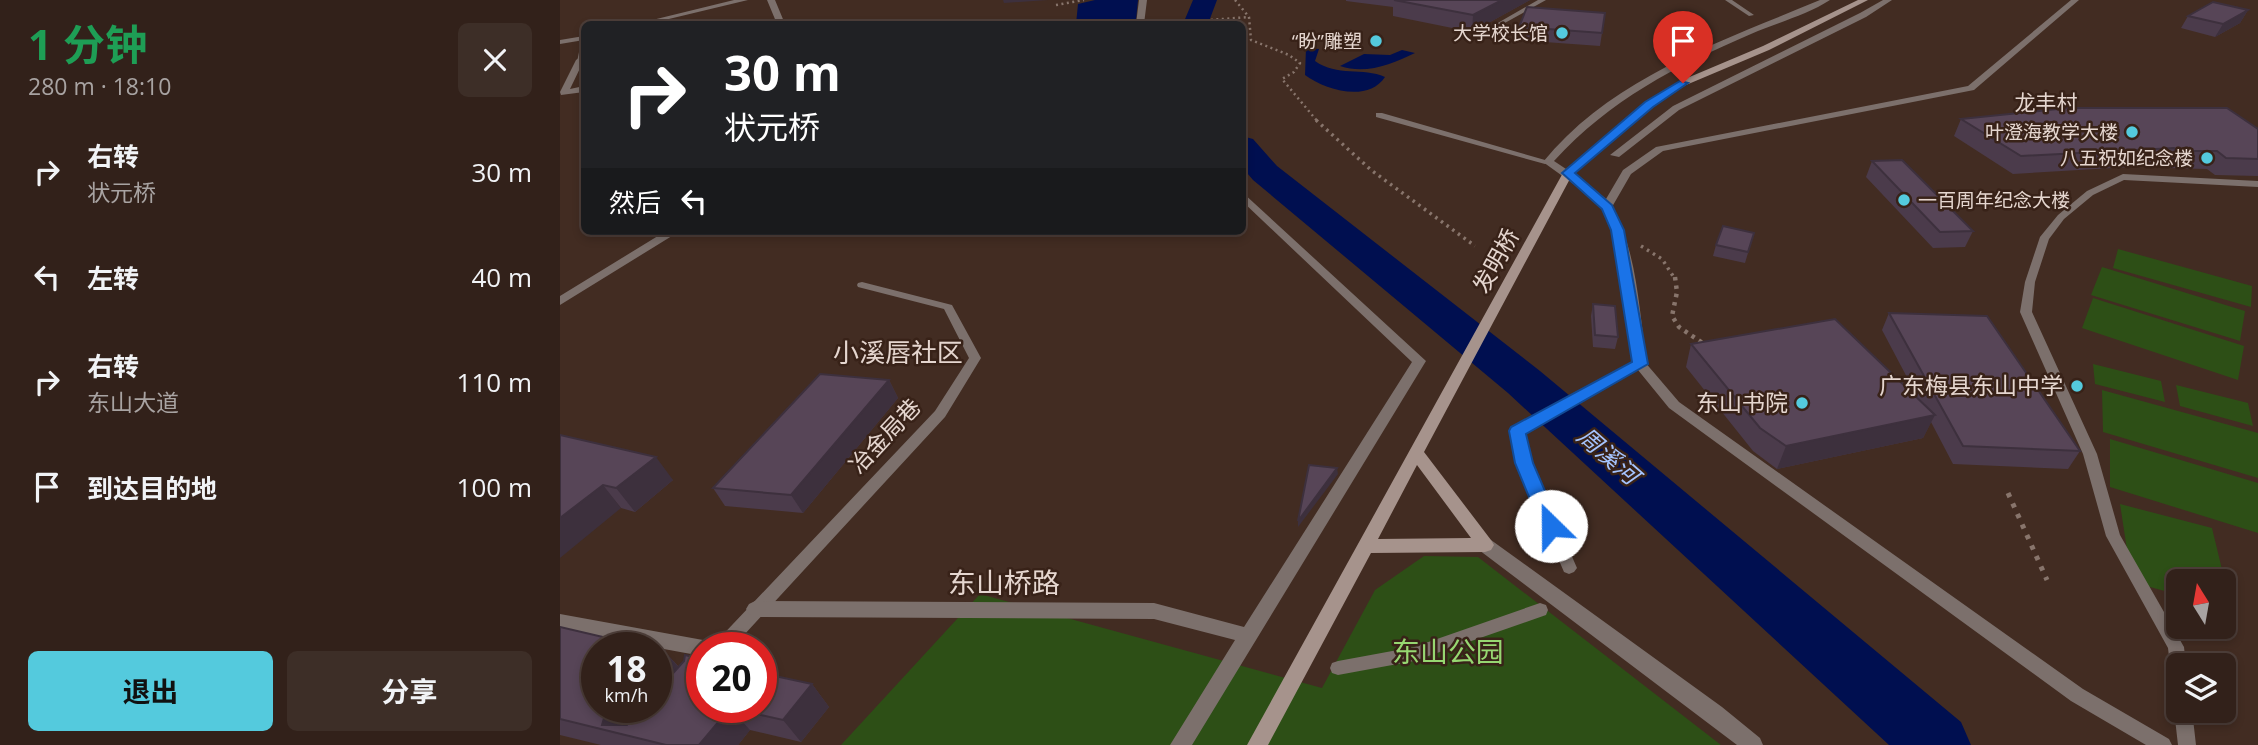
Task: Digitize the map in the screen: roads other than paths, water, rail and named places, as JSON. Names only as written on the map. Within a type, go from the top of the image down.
[{"type":"main road","points":[[1568,173],[1649,104],[1683,83],[1766,48],[1864,0]]},
{"type":"main road","name":"发明桥","points":[[1257,745],[1568,173]]},
{"type":"main road","points":[[1416,452],[1485,545]]},
{"type":"main road","points":[[1365,546],[1485,545]]},
{"type":"street","points":[[653,21],[744,0]]},
{"type":"street","points":[[771,0],[780,21]]},
{"type":"street","points":[[1140,21],[1143,0]]},
{"type":"street","points":[[1640,364],[1617,230],[1607,207],[1568,173],[1548,162],[1567,138],[1654,74],[1826,0]]},
{"type":"street","points":[[1615,155],[1676,108],[1888,0]]},
{"type":"street","points":[[1607,207],[1627,172],[1660,149],[1971,88],[2075,0]]},
{"type":"street","points":[[581,62],[564,93],[581,90]]},
{"type":"street","points":[[1180,745],[1253,640],[1419,361],[1246,199]]},
{"type":"street","points":[[560,300],[667,235]]},
{"type":"street","points":[[1485,545],[1715,714],[1753,745]]},
{"type":"street","name":"东山桥路","points":[[755,608],[1154,611],[1253,640]]},
{"type":"street","points":[[560,622],[686,645]]},
{"type":"lane","points":[[1492,28],[1543,0]]},
{"type":"lane","points":[[1728,0],[1751,15]]},
{"type":"lane","points":[[560,42],[581,38]]},
{"type":"lane","points":[[1379,115],[1548,162]]},
{"type":"lane","points":[[2177,653],[2176,647],[2113,536],[2090,454],[2026,312],[2030,282],[2044,239],[2061,217],[2090,193],[2123,177],[2258,184]]},
{"type":"lane","name":"冶金局巷","points":[[735,632],[940,414],[975,358],[948,307],[862,285]]},
{"type":"lane","points":[[1569,568],[1524,463],[1517,431],[1640,364],[1674,405],[2077,695],[2163,745]]},
{"type":"lane","points":[[1338,668],[1414,654],[1540,610]]},
{"type":"lane","points":[[2184,723],[2187,745]]},
{"type":"waterway","name":"周溪河","points":[[1197,21],[1205,0]]},
{"type":"waterway","name":"周溪河","points":[[1246,151],[1265,173],[1524,382],[1937,745]]},
{"type":"place","name":"大学校长馆","points":[[1562,33]]},
{"type":"place","name":"“盼”雕塑","points":[[1376,41]]},
{"type":"place","name":"叶澄海教学大楼","points":[[2132,132]]},
{"type":"place","name":"八五祝如纪念楼","points":[[2207,158]]},
{"type":"place","name":"一百周年纪念大楼","points":[[1904,200]]},
{"type":"place","name":"广东梅县东山中学","points":[[2077,386]]},
{"type":"place","name":"东山书院","points":[[1802,403]]},
{"type":"district","name":"龙丰村","points":[[2046,103]]},
{"type":"district","name":"小溪唇社区","points":[[898,353]]},
{"type":"park label","name":"东山公园","points":[[1448,652]]}]
